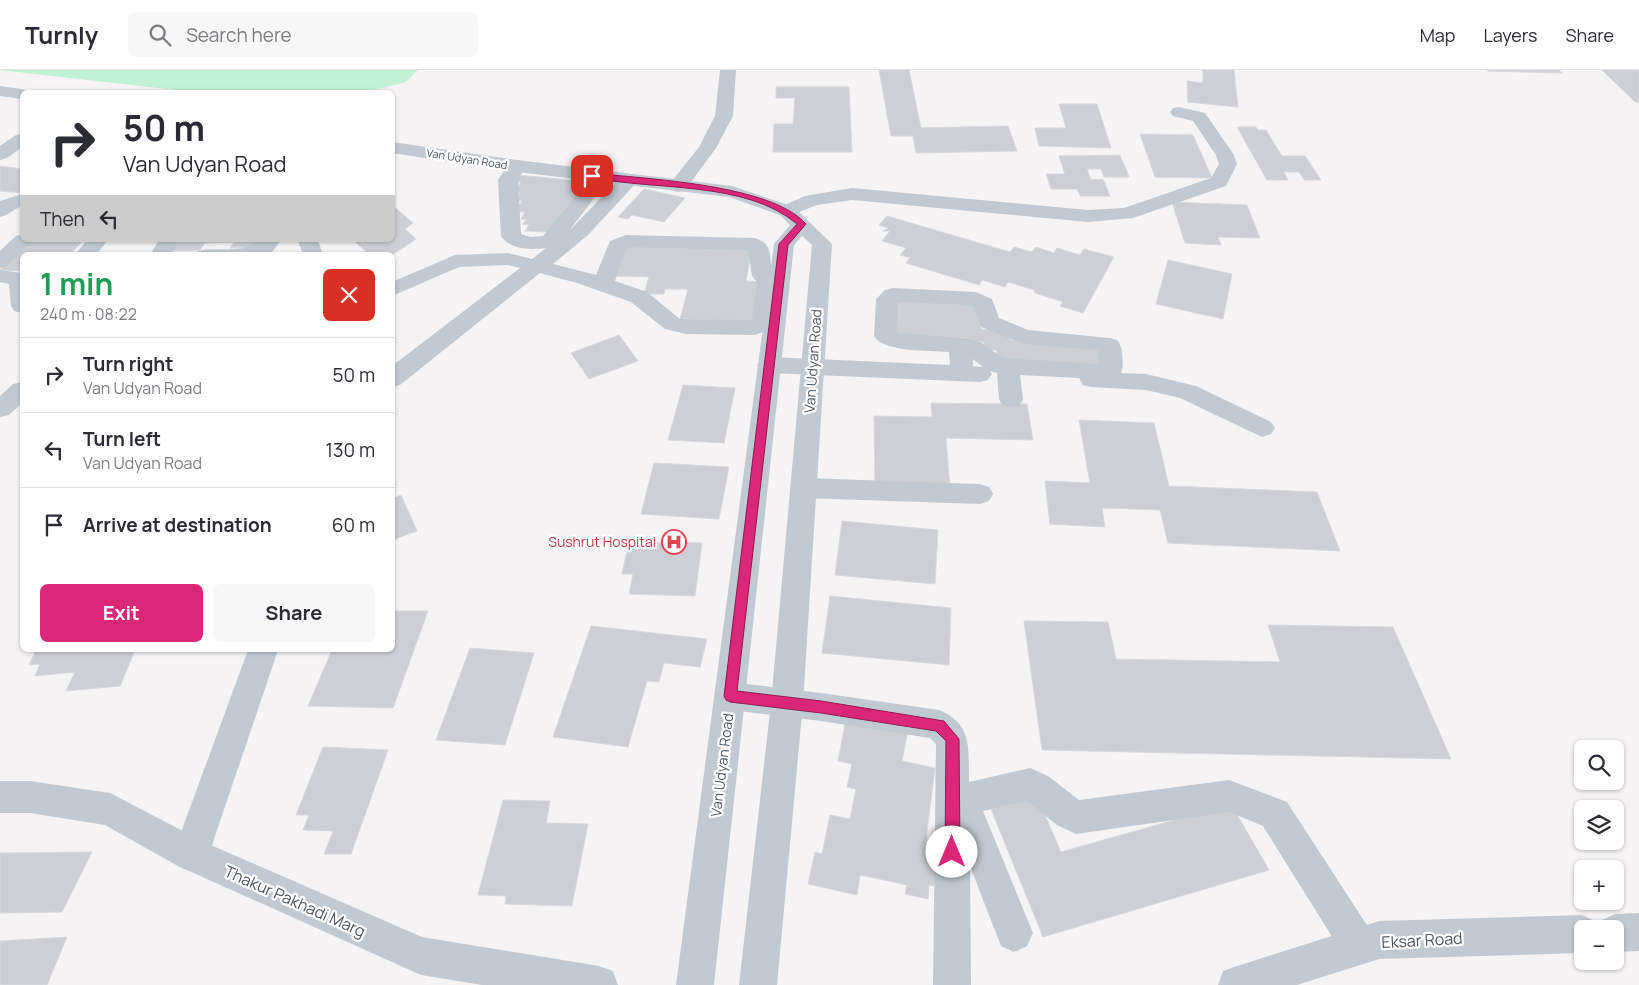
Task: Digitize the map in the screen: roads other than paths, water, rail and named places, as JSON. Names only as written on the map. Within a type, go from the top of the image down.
[{"type":"street","points":[[678,186],[707,148],[724,116],[728,70]]},
{"type":"street","points":[[0,91],[20,94]]},
{"type":"street","points":[[794,218],[812,200],[852,194],[1088,216],[1126,214],[1219,182],[1228,164],[1225,155],[1199,117],[1179,112]]},
{"type":"street","points":[[20,140],[0,154],[20,157]]},
{"type":"street","name":"Van Udyan Road","points":[[395,147],[517,166],[732,192],[794,218],[822,244],[787,703],[758,985]]},
{"type":"street","points":[[517,166],[508,180],[511,236],[516,241],[540,244],[571,229],[605,207],[629,180]]},
{"type":"street","points":[[395,377],[536,266],[571,229],[581,202],[595,184]]},
{"type":"street","points":[[0,211],[8,204],[20,201]]},
{"type":"street","points":[[581,202],[605,207]]},
{"type":"street","name":"Van Udyan Road","points":[[696,985],[784,244],[794,218]]},
{"type":"street","points":[[395,289],[455,261],[508,259],[604,284],[639,297],[673,324],[686,327],[755,328],[763,324],[768,280],[763,276],[759,249],[754,244],[626,241],[617,245],[604,284]]},
{"type":"street","points":[[0,262],[21,242]]},
{"type":"street","points":[[88,252],[96,242]]},
{"type":"street","points":[[258,252],[266,248],[270,242]]},
{"type":"street","points":[[0,276],[17,278],[20,283]]},
{"type":"street","points":[[893,295],[976,299],[984,304],[989,322],[1024,337],[1102,343],[1109,346],[1111,369],[1106,372],[999,366],[990,362],[976,348],[960,345],[893,340],[885,336],[887,300],[893,295]]},
{"type":"street","points":[[960,345],[962,373]]},
{"type":"street","points":[[769,365],[1146,382],[1187,392],[1262,428]]},
{"type":"street","points":[[1013,375],[1016,400]]},
{"type":"street","points":[[0,409],[20,392]]},
{"type":"street","points":[[803,488],[980,494]]},
{"type":"street","points":[[191,854],[262,652]]},
{"type":"street","points":[[730,696],[940,725],[952,739],[952,985]]},
{"type":"street","points":[[1014,933],[966,811],[970,798],[1030,784],[1042,790],[1062,810],[1076,817],[1229,796],[1275,814],[1359,946]]},
{"type":"street","name":"Thakur Pakhadi Marg","points":[[0,797],[30,797],[110,809],[191,854],[421,956],[599,985]]},
{"type":"street","points":[[1624,933],[1639,932]]},
{"type":"street","name":"Eksar Road","points":[[1237,985],[1379,940],[1574,934]]},
{"type":"place","name":"Sushrut Hospital","points":[[674,542]]}]
